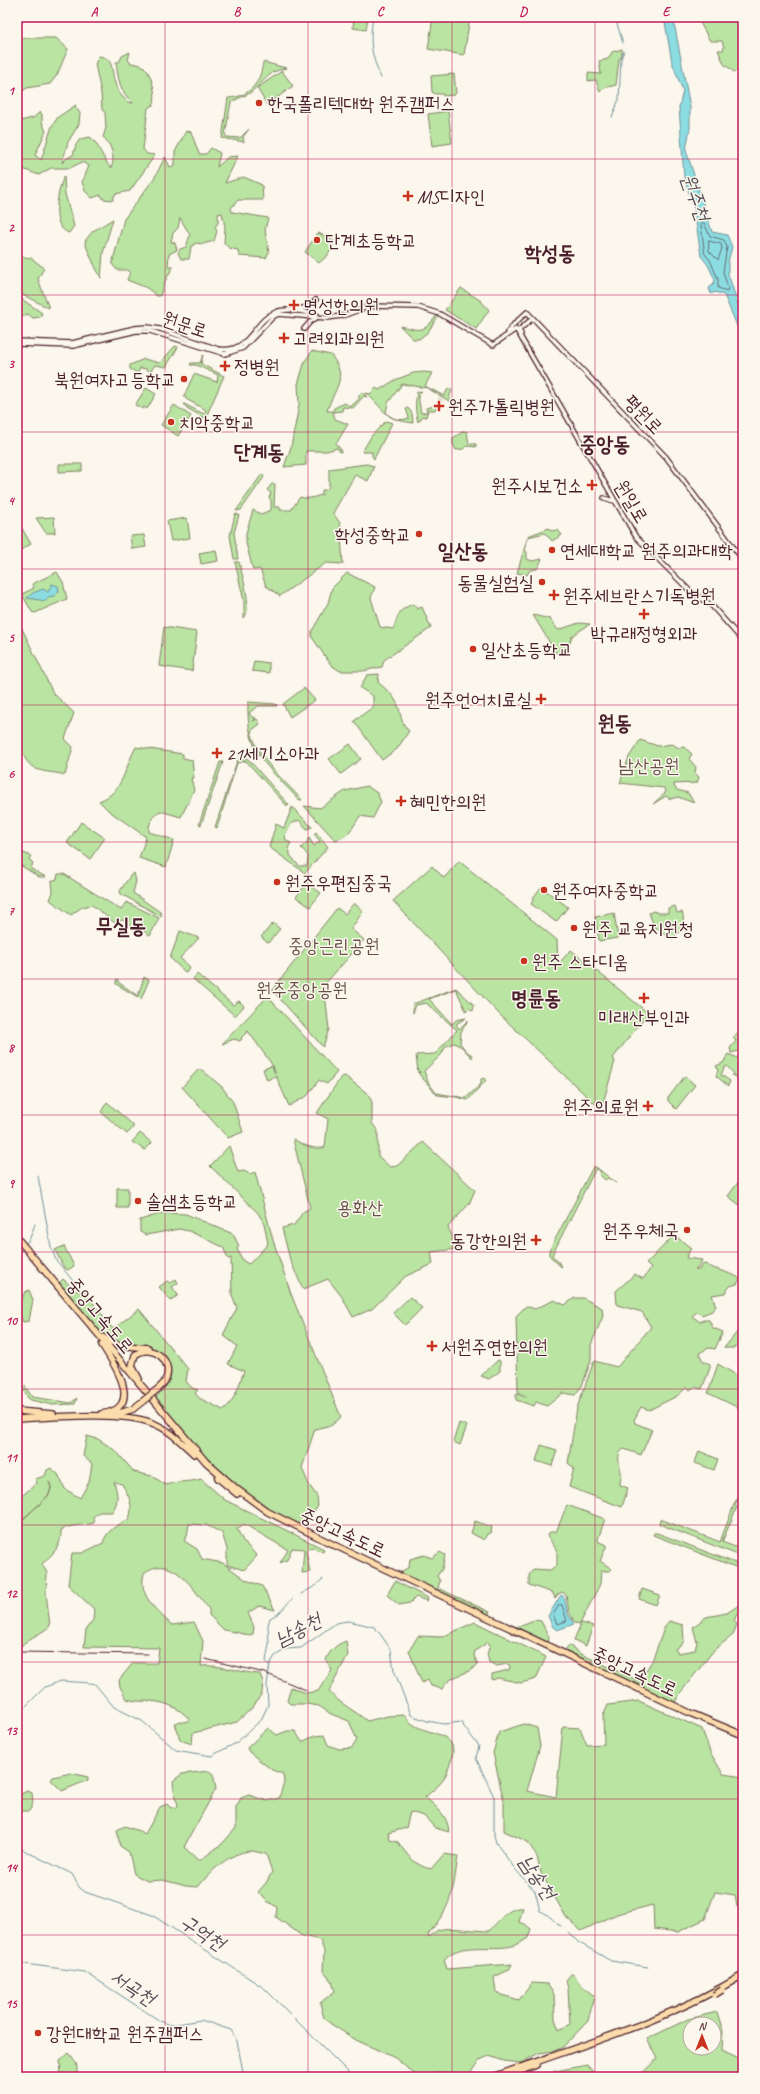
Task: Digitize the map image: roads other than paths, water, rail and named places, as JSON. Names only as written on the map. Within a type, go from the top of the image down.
[{"type":"highway","name":"중앙고속도로","points":[[17,1240],[100,1343],[194,1454],[227,1487],[255,1507],[285,1524],[368,1564],[684,1710],[743,1735]]},
{"type":"highway","name":"중앙고속도로","points":[[27,1253],[206,1462],[252,1501],[281,1519],[359,1556],[401,1578],[702,1722],[743,1739]]},
{"type":"highway","points":[[92,1328],[110,1342],[150,1348],[161,1354],[168,1364],[167,1382],[144,1402],[128,1413],[113,1417]]},
{"type":"highway","points":[[92,1415],[114,1411],[121,1404],[124,1395],[122,1382],[116,1368],[100,1343]]},
{"type":"highway","points":[[154,1393],[165,1382],[166,1364],[156,1352],[144,1350],[135,1355],[132,1366],[133,1371],[157,1403]]},
{"type":"highway","points":[[17,1419],[120,1414],[133,1409],[144,1402]]},
{"type":"highway","points":[[17,1411],[72,1416]]},
{"type":"highway","points":[[92,1415],[138,1419],[154,1423],[172,1434],[194,1454]]},
{"type":"highway","points":[[722,1989],[743,1975]]},
{"type":"highway","points":[[493,2077],[672,2015],[743,1978]]},
{"type":"highway","points":[[505,2077],[571,2051]]},
{"type":"main road","points":[[287,311],[308,307],[316,300]]},
{"type":"main road","points":[[236,350],[243,348],[272,317],[278,314],[329,318],[342,316],[370,306],[418,307],[440,314],[493,345],[516,328],[533,318],[526,312],[516,328]]},
{"type":"main road","points":[[236,350],[270,315],[278,311],[309,313],[329,318]]},
{"type":"main road","points":[[304,329],[310,322],[318,317]]},
{"type":"main road","name":"평원로","points":[[533,318],[666,456],[743,560]]},
{"type":"main road","name":"원일로","points":[[516,328],[609,494],[636,537],[690,591],[712,606],[743,641]]},
{"type":"main road","name":"원문로","points":[[17,340],[68,343],[151,329],[218,349],[236,350]]},
{"type":"main road","name":"원문로","points":[[17,344],[68,347],[101,338]]},
{"type":"main road","points":[[604,498],[615,502]]},
{"type":"water","name":"원주천","points":[[664,17],[673,17],[690,107],[690,128],[686,150],[712,232],[727,235],[732,247],[728,262],[728,274],[743,319],[743,340],[724,295],[715,292],[711,294],[709,288],[713,285],[715,280],[708,265],[701,256],[694,209],[684,177],[679,107],[683,91],[672,62]]},
{"type":"water","points":[[52,584],[58,586],[59,591],[54,596],[48,597],[46,601],[27,598],[33,593],[43,589],[48,592]]},
{"type":"water","points":[[561,1595],[564,1597],[568,1614],[574,1624],[557,1630],[553,1627],[548,1616]]},
{"type":"waterway","points":[[373,17],[371,41],[373,55],[381,78]]},
{"type":"waterway","points":[[617,17],[617,24],[623,43]]},
{"type":"waterway","points":[[612,117],[619,99],[621,59],[624,51]]},
{"type":"waterway","points":[[669,596],[673,594]]},
{"type":"waterway","points":[[38,1176],[51,1247],[56,1260],[78,1287]]},
{"type":"waterway","points":[[26,1244],[35,1224]]},
{"type":"waterway","points":[[20,1253],[23,1248]]},
{"type":"waterway","points":[[318,1583],[323,1579]]},
{"type":"waterway","points":[[301,1594],[317,1585]]},
{"type":"waterway","points":[[269,1666],[266,1661],[269,1644],[268,1625],[270,1618],[279,1613],[292,1599]]},
{"type":"waterway","name":"남송천","points":[[17,1709],[24,1708],[45,1687],[61,1681],[95,1684],[114,1707],[142,1721],[176,1750],[211,1756],[236,1743],[261,1720],[268,1705],[267,1685],[270,1664],[275,1656],[286,1649],[301,1648],[336,1623],[348,1621],[374,1627],[391,1650],[394,1670],[411,1715],[427,1721],[444,1724],[462,1722],[464,1727],[479,1746],[476,1758],[494,1797],[494,1835],[496,1843],[515,1869],[535,1891],[540,1911],[561,1926]]},
{"type":"waterway","name":"구억천","points":[[17,1847],[72,1874],[79,1887],[85,1892],[152,1915],[264,1988],[353,2077]]},
{"type":"waterway","name":"남송천","points":[[568,1932],[578,1942],[611,1961],[648,1967]]},
{"type":"waterway","name":"서곡천","points":[[17,1963],[85,1972],[160,2021],[171,2025],[201,2020],[231,2030],[237,2041],[244,2077]]},
{"type":"railway","points":[[17,1652],[148,1654]]},
{"type":"railway","points":[[205,1659],[265,1673],[306,1690]]},
{"type":"place","name":"한국폴리텍대학 원주캠퍼스","points":[[259,103]]},
{"type":"place","name":"MS디자인","points":[[408,196]]},
{"type":"place","name":"단계초등학교","points":[[317,240]]},
{"type":"place","name":"명성한의원","points":[[294,305]]},
{"type":"place","name":"고려외과의원","points":[[284,338]]},
{"type":"place","name":"정병원","points":[[225,366]]},
{"type":"place","name":"북원여자고등학교","points":[[184,379]]},
{"type":"place","name":"원주가톨릭병원","points":[[439,406]]},
{"type":"place","name":"치악중학교","points":[[171,422]]},
{"type":"place","name":"원주시보건소","points":[[592,485]]},
{"type":"place","name":"학성중학교","points":[[419,534]]},
{"type":"place","name":"연세대학교 원주의과대학","points":[[552,550]]},
{"type":"place","name":"동물실험실","points":[[542,582]]},
{"type":"place","name":"원주세브란스기독병원","points":[[554,595]]},
{"type":"place","name":"박규래정형외과","points":[[644,614]]},
{"type":"place","name":"일산초등학교","points":[[473,649]]},
{"type":"place","name":"원주언어치료실","points":[[541,699]]},
{"type":"place","name":"21세기소아과","points":[[217,753]]},
{"type":"place","name":"혜민한의원","points":[[401,801]]},
{"type":"place","name":"원주우편집중국","points":[[277,882]]},
{"type":"place","name":"원주여자중학교","points":[[544,890]]},
{"type":"place","name":"원주 교육지원청","points":[[574,928]]},
{"type":"place","name":"원주 스타디움","points":[[524,961]]},
{"type":"place","name":"미래산부인과","points":[[644,998]]},
{"type":"place","name":"원주의료원","points":[[648,1106]]},
{"type":"place","name":"솔샘초등학교","points":[[138,1201]]},
{"type":"place","name":"원주우체국","points":[[687,1230]]},
{"type":"place","name":"동강한의원","points":[[536,1240]]},
{"type":"place","name":"서원주연합의원","points":[[432,1346]]},
{"type":"place","name":"강원대학교 원주캠퍼스","points":[[38,2033]]},
{"type":"district","name":"학성동","points":[[550,253]]},
{"type":"district","name":"중앙동","points":[[605,444]]},
{"type":"district","name":"단계동","points":[[259,452]]},
{"type":"district","name":"일산동","points":[[463,551]]},
{"type":"district","name":"원동","points":[[615,723]]},
{"type":"district","name":"무실동","points":[[121,926]]},
{"type":"district","name":"명륜동","points":[[536,998]]},
{"type":"park label","name":"남산공원","points":[[649,765]]},
{"type":"park label","name":"중앙근린공원","points":[[334,945]]},
{"type":"park label","name":"원주중앙공원","points":[[302,989]]},
{"type":"park label","name":"용화산","points":[[360,1207]]}]
